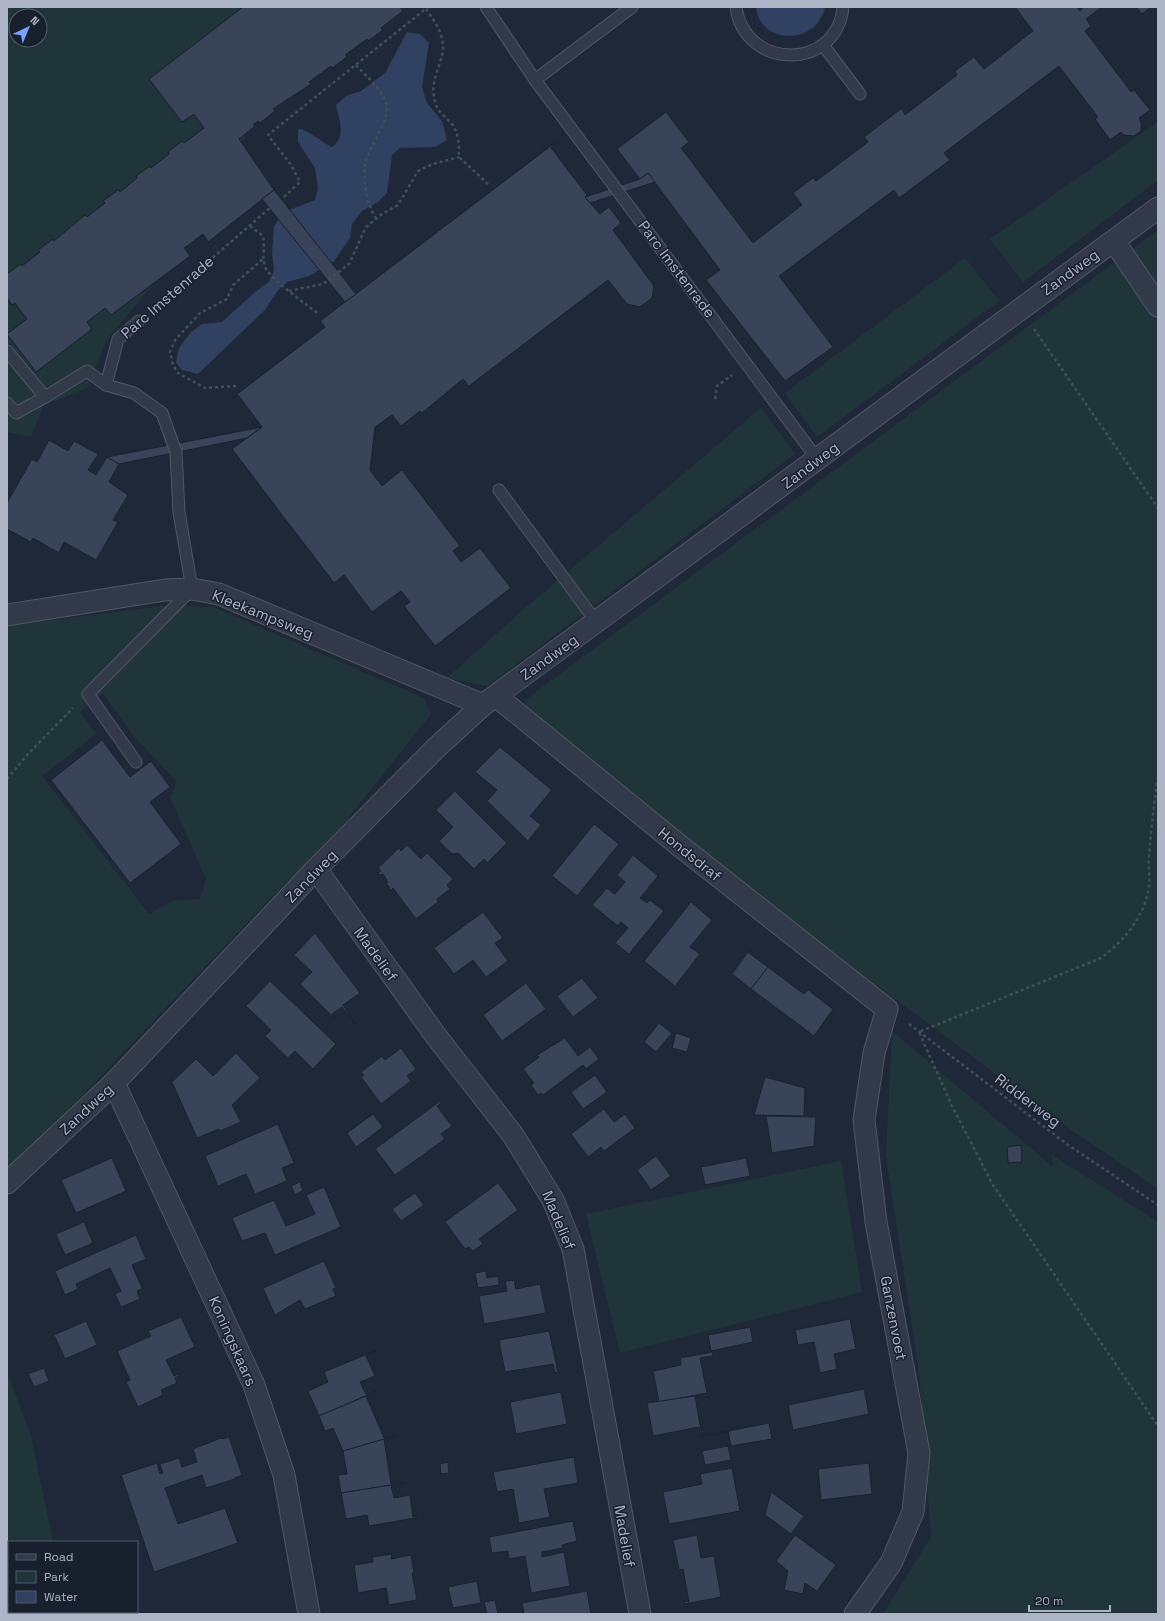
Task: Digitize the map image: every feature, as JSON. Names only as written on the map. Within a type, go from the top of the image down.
[{"type":"street","name":"Zandweg","points":[[7,1183],[114,1083],[316,869],[436,748],[489,700],[597,623],[1158,208]]},
{"type":"street","points":[[1114,241],[1158,306]]},
{"type":"street","name":"Kleekampsweg","points":[[7,615],[164,590],[192,589],[219,594],[489,700]]},
{"type":"street","name":"Hondsdraf","points":[[489,700],[686,851],[887,1009]]},
{"type":"street","name":"Madelief","points":[[316,869],[436,1036],[513,1135],[553,1200],[573,1249],[640,1614]]},
{"type":"street","name":"Ganzenvoet","points":[[855,1614],[891,1563],[913,1512],[919,1453],[876,1222],[864,1120],[874,1053],[887,1009]]},
{"type":"street","name":"Koningskaars","points":[[114,1083],[254,1385],[284,1475],[309,1614]]},
{"type":"lane","name":"Parc Imstenrade","points":[[486,7],[535,80],[818,460]]},
{"type":"lane","points":[[535,80],[632,7]]},
{"type":"lane","points":[[736,7],[738,18],[746,33],[758,46],[773,54],[791,56],[808,53],[823,45],[835,31],[842,15],[842,7]]},
{"type":"lane","points":[[823,45],[860,94]]},
{"type":"lane","name":"Parc Imstenrade","points":[[106,385],[118,339],[140,321]]},
{"type":"lane","points":[[7,351],[45,397]]},
{"type":"lane","points":[[7,403],[16,413],[87,371],[106,385],[134,393],[162,413],[176,452],[179,512],[192,589],[88,694],[136,762]]},
{"type":"lane","points":[[499,490],[597,623]]},
{"type":"path","points":[[284,197],[300,182],[291,165],[268,135],[427,8],[443,39],[442,56],[434,76],[433,89],[436,106],[453,125],[459,143],[459,157],[488,184]]},
{"type":"path","points":[[356,65],[385,99],[386,113],[365,164],[365,183],[372,212],[376,218]]},
{"type":"path","points":[[289,291],[323,284],[349,264],[366,227],[376,218],[398,205],[418,171],[433,164],[459,157]]},
{"type":"path","name":"Parc Imstenrade","points":[[140,321],[272,206]]},
{"type":"path","points":[[250,226],[263,236],[263,259],[266,269],[289,291],[319,314]]},
{"type":"path","points":[[236,386],[204,388],[178,373],[173,365],[170,352],[175,340],[200,313],[227,299],[234,285],[263,259]]},
{"type":"path","points":[[1020,309],[1158,508]]},
{"type":"path","points":[[715,399],[717,386],[747,363]]},
{"type":"path","points":[[7,779],[27,755],[88,694]]},
{"type":"path","points":[[1158,777],[1149,857],[1149,887],[1141,912],[1127,934],[1114,949],[1101,958],[919,1032],[952,1106],[993,1185],[1158,1426]]},
{"type":"path","name":"Ridderweg","points":[[887,1009],[1068,1145],[1158,1205]]},
{"type":"green space","points":[[7,7],[367,7],[251,124],[235,157],[173,260],[106,341],[88,387],[43,406],[31,437],[7,432]]},
{"type":"green space","points":[[1158,122],[1158,180],[1023,282],[990,239]]},
{"type":"green space","points":[[1158,230],[1158,1189],[1070,1129],[711,862],[526,709],[525,700]]},
{"type":"green space","points":[[965,258],[999,301],[817,437],[785,393]]},
{"type":"green space","points":[[761,408],[795,454],[487,686],[447,678],[525,608]]},
{"type":"green space","points":[[162,606],[213,607],[424,698],[431,714],[341,827],[243,927],[81,1097],[7,1167],[7,626]],"holes":[[[103,693],[134,736],[177,782],[170,797],[206,879],[200,899],[172,901],[149,914],[42,776],[96,734],[80,712]]]},
{"type":"green space","points":[[892,1031],[1053,1167],[1052,1155],[1158,1222],[1158,1614],[883,1614],[931,1537],[919,1372],[886,1156]]},
{"type":"green space","points":[[841,1161],[862,1292],[620,1353],[586,1214]]},
{"type":"green space","points":[[7,1372],[31,1436],[53,1541],[8,1541],[8,1613],[68,1614],[7,1614]]},
{"type":"water","points":[[756,7],[825,7],[820,20],[812,29],[801,34],[789,36],[778,34],[767,29],[760,20]]},
{"type":"water","points":[[407,32],[420,34],[429,43],[422,87],[427,103],[442,121],[447,140],[435,147],[400,148],[392,155],[387,193],[378,202],[362,211],[352,224],[350,238],[334,261],[309,276],[287,282],[278,290],[265,310],[198,374],[182,370],[176,363],[179,348],[191,332],[202,324],[222,322],[255,292],[269,282],[274,270],[272,254],[274,226],[284,212],[315,200],[318,188],[315,168],[298,142],[298,129],[310,133],[332,147],[337,142],[341,133],[336,105],[346,96],[361,91],[385,73]]},
{"type":"building","points":[[243,7],[400,7],[403,11],[381,28],[383,30],[368,41],[367,39],[345,55],[347,57],[332,68],[331,66],[309,82],[311,84],[273,109],[275,111],[260,123],[258,121],[253,125],[255,126],[239,139],[274,190],[208,242],[203,234],[184,248],[190,256],[111,315],[105,308],[87,322],[92,329],[36,372],[7,334],[27,319],[15,303],[12,305],[7,298],[7,274],[21,264],[22,266],[40,252],[38,250],[53,239],[54,241],[85,215],[87,217],[105,203],[103,201],[118,190],[120,192],[137,178],[136,176],[150,166],[151,168],[169,154],[168,152],[182,141],[184,143],[204,128],[194,114],[182,122],[149,79]]},
{"type":"building","points":[[243,7],[400,7],[403,11],[381,28],[383,30],[368,41],[367,39],[345,55],[347,57],[332,68],[331,66],[309,82],[311,84],[273,109],[275,111],[260,123],[258,121],[253,125],[255,126],[239,139],[274,190],[208,242],[203,234],[184,248],[190,256],[111,315],[105,308],[87,322],[92,329],[36,372],[7,334],[27,319],[15,303],[12,305],[7,298],[7,274],[21,264],[22,266],[40,252],[38,250],[53,239],[54,241],[85,215],[87,217],[105,203],[103,201],[118,190],[120,192],[137,178],[136,176],[150,166],[151,168],[169,154],[168,152],[182,141],[184,143],[204,128],[194,114],[182,122],[149,79]]},
{"type":"building","points":[[1015,7],[1077,7],[1080,11],[1084,7],[1102,7],[1086,19],[1091,26],[1085,31],[1131,92],[1134,90],[1150,110],[1139,118],[1141,122],[1141,131],[1134,136],[1124,135],[1121,132],[1110,140],[1095,119],[1098,117],[1059,66],[944,153],[950,160],[899,198],[894,190],[779,276],[833,347],[785,381],[706,280],[720,270],[648,173],[640,179],[617,149],[666,112],[689,142],[681,148],[753,243],[802,205],[793,193],[813,178],[816,181],[868,142],[864,137],[902,108],[905,115],[957,75],[955,71],[974,57],[984,69],[1033,31]]},
{"type":"building","points":[[1136,7],[1151,7],[1142,14]]},
{"type":"building","points":[[556,142],[551,148],[587,195],[585,197],[600,214],[609,207],[621,223],[613,230],[654,286],[652,298],[640,307],[627,304],[608,280],[469,386],[463,379],[422,413],[420,411],[401,426],[392,415],[375,427],[370,470],[382,486],[402,470],[460,546],[453,551],[461,562],[480,548],[511,588],[435,646],[404,606],[410,602],[401,591],[372,612],[344,575],[334,583],[232,449],[262,427],[238,395],[232,398],[325,327],[320,321]]},
{"type":"building","points":[[556,142],[551,148],[587,195],[585,197],[600,214],[609,207],[621,223],[613,230],[654,286],[652,298],[640,307],[627,304],[608,280],[469,386],[463,379],[422,413],[420,411],[401,426],[392,415],[375,427],[370,470],[382,486],[402,470],[460,546],[453,551],[461,562],[480,548],[511,588],[435,646],[404,606],[410,602],[401,591],[372,612],[344,575],[334,583],[232,449],[262,427],[238,395],[232,398],[325,327],[320,321]]},
{"type":"building","points":[[648,173],[655,182],[590,203],[585,197],[640,179]]},
{"type":"building","points":[[274,190],[356,294],[345,302],[262,199]]},
{"type":"building","points":[[262,427],[247,438],[119,464],[107,457]]},
{"type":"building","points":[[49,440],[68,451],[74,441],[98,454],[88,470],[96,475],[107,457],[119,464],[109,482],[128,495],[113,520],[118,522],[96,560],[64,542],[59,553],[33,538],[31,542],[7,529],[7,503],[32,459],[37,462]]},
{"type":"building","points":[[102,740],[130,777],[151,761],[170,787],[150,802],[181,844],[130,883],[51,780]]},
{"type":"building","points":[[500,747],[552,790],[530,816],[541,825],[528,841],[487,801],[497,790],[475,772]]},
{"type":"building","points":[[455,791],[507,843],[487,863],[484,859],[474,869],[458,853],[452,854],[439,841],[453,827],[436,810]]},
{"type":"building","points":[[594,824],[619,844],[577,896],[552,876]]},
{"type":"building","points":[[407,845],[421,859],[427,853],[453,879],[447,885],[450,889],[437,899],[438,902],[416,919],[393,888],[391,890],[386,883],[388,882],[383,874],[380,875],[378,873],[381,871],[378,868],[399,848],[401,851]]},
{"type":"building","points":[[633,855],[658,876],[640,898],[647,903],[650,900],[664,911],[629,954],[615,943],[628,928],[621,922],[618,926],[592,905],[607,888],[615,894],[625,882],[617,875]]},
{"type":"building","points":[[691,902],[712,920],[690,947],[700,954],[675,986],[644,961]]},
{"type":"building","points":[[483,912],[503,938],[495,943],[508,961],[486,977],[473,960],[454,974],[434,948]]},
{"type":"building","points":[[315,933],[360,993],[343,1005],[356,1025],[342,1007],[332,1014],[336,1020],[300,984],[312,972],[294,955]]},
{"type":"building","points":[[751,948],[749,953],[768,967],[751,989],[732,974]]},
{"type":"building","points":[[768,967],[804,994],[808,990],[833,1009],[814,1036],[751,989]]},
{"type":"building","points":[[582,978],[598,998],[573,1017],[557,996]]},
{"type":"building","points":[[270,981],[336,1044],[313,1069],[295,1051],[288,1058],[265,1036],[271,1030],[246,1006]]},
{"type":"building","points":[[526,983],[546,1009],[502,1041],[483,1015]]},
{"type":"building","points":[[659,1023],[672,1033],[656,1052],[644,1042]]},
{"type":"building","points":[[676,1033],[691,1038],[687,1052],[672,1048]]},
{"type":"building","points":[[565,1038],[578,1056],[590,1047],[599,1059],[586,1069],[583,1065],[543,1095],[541,1093],[538,1095],[531,1085],[534,1083],[523,1069],[539,1057],[537,1055]]},
{"type":"building","points":[[401,1048],[416,1069],[407,1076],[411,1081],[381,1104],[361,1077],[364,1075],[361,1072],[382,1056],[385,1060]]},
{"type":"building","points":[[236,1053],[260,1078],[232,1105],[241,1122],[220,1131],[219,1129],[197,1138],[172,1082],[196,1059],[213,1076]]},
{"type":"building","points":[[595,1075],[607,1092],[583,1109],[571,1092]]},
{"type":"building","points":[[765,1077],[805,1088],[804,1116],[754,1115]]},
{"type":"building","points":[[440,1101],[441,1103],[437,1106],[452,1126],[441,1134],[445,1139],[395,1175],[375,1149]]},
{"type":"building","points":[[604,1109],[614,1122],[625,1114],[635,1128],[604,1151],[601,1147],[588,1157],[571,1134]]},
{"type":"building","points":[[373,1114],[383,1127],[356,1147],[347,1133]]},
{"type":"building","points":[[766,1116],[816,1117],[814,1146],[772,1153]]},
{"type":"building","points":[[278,1124],[294,1163],[282,1168],[287,1181],[255,1194],[246,1174],[218,1186],[205,1156]]},
{"type":"building","points":[[1021,1145],[1022,1162],[1008,1163],[1007,1147]]},
{"type":"building","points":[[656,1156],[671,1176],[651,1190],[637,1170]]},
{"type":"building","points":[[112,1158],[126,1191],[76,1213],[61,1180]]},
{"type":"building","points":[[746,1158],[750,1176],[705,1185],[701,1167]]},
{"type":"building","points":[[300,1182],[303,1191],[295,1194],[291,1186]]},
{"type":"building","points":[[498,1183],[518,1210],[479,1239],[483,1244],[473,1251],[469,1247],[465,1249],[445,1222]]},
{"type":"building","points":[[324,1187],[341,1227],[275,1255],[265,1233],[242,1241],[232,1218],[274,1200],[286,1226],[315,1214],[306,1195]]},
{"type":"building","points":[[415,1193],[424,1205],[401,1221],[392,1209]]},
{"type":"building","points":[[84,1222],[93,1243],[65,1255],[56,1234]]},
{"type":"building","points":[[136,1235],[146,1259],[132,1265],[143,1290],[141,1289],[137,1291],[140,1299],[121,1307],[115,1294],[121,1291],[110,1268],[76,1284],[78,1289],[65,1295],[55,1271]]},
{"type":"building","points":[[324,1261],[336,1288],[333,1289],[336,1296],[305,1309],[300,1300],[275,1315],[263,1288]]},
{"type":"building","points":[[486,1271],[487,1278],[498,1276],[499,1285],[478,1288],[475,1273]]},
{"type":"building","points":[[514,1280],[516,1289],[540,1284],[546,1313],[484,1324],[479,1296],[507,1291],[505,1281]]},
{"type":"building","points":[[181,1317],[195,1347],[166,1360],[174,1376],[180,1375],[175,1378],[177,1383],[161,1390],[163,1395],[138,1407],[126,1382],[130,1380],[117,1351],[151,1336],[148,1331]]},
{"type":"building","points":[[850,1319],[856,1349],[834,1354],[837,1369],[820,1373],[814,1342],[798,1345],[795,1330]]},
{"type":"building","points":[[86,1321],[97,1345],[65,1359],[54,1335]]},
{"type":"building","points":[[750,1327],[753,1342],[711,1351],[708,1335]]},
{"type":"building","points":[[549,1331],[558,1372],[555,1373],[553,1364],[505,1372],[499,1340]]},
{"type":"building","points":[[377,1350],[366,1356],[375,1376],[360,1382],[366,1394],[377,1391],[319,1416],[308,1391],[328,1382],[324,1372]]},
{"type":"building","points":[[712,1350],[713,1356],[700,1358],[707,1393],[659,1402],[653,1371],[681,1365],[680,1358],[712,1352]]},
{"type":"building","points":[[44,1368],[49,1381],[34,1387],[28,1374]]},
{"type":"building","points":[[864,1389],[869,1414],[793,1430],[788,1405]]},
{"type":"building","points":[[561,1392],[567,1424],[516,1434],[510,1402]]},
{"type":"building","points":[[366,1396],[384,1438],[396,1436],[343,1451],[333,1428],[325,1431],[319,1416]]},
{"type":"building","points":[[695,1396],[702,1436],[728,1432],[701,1437],[699,1427],[653,1436],[647,1403]]},
{"type":"building","points":[[769,1423],[772,1439],[731,1446],[728,1431]]},
{"type":"building","points":[[229,1437],[242,1475],[235,1479],[206,1488],[202,1475],[165,1488],[178,1524],[225,1508],[238,1543],[154,1572],[121,1475],[157,1463],[160,1474],[163,1473],[160,1464],[179,1458],[182,1467],[197,1462],[193,1449],[221,1438]]},
{"type":"building","points":[[384,1439],[391,1484],[404,1483],[341,1493],[338,1475],[347,1474],[343,1451]]},
{"type":"building","points":[[728,1446],[731,1460],[705,1465],[702,1451]]},
{"type":"building","points":[[574,1457],[578,1483],[544,1489],[550,1517],[519,1523],[513,1489],[497,1492],[493,1472]]},
{"type":"building","points":[[448,1462],[449,1473],[441,1474],[440,1464]]},
{"type":"building","points":[[869,1463],[872,1494],[821,1500],[818,1469]]},
{"type":"building","points":[[732,1468],[740,1511],[669,1524],[663,1492],[702,1484],[700,1474]]},
{"type":"building","points":[[391,1485],[394,1498],[410,1495],[413,1517],[426,1516],[369,1526],[367,1515],[346,1519],[341,1493]]},
{"type":"building","points":[[771,1492],[804,1516],[791,1534],[765,1515]]},
{"type":"building","points":[[573,1521],[577,1541],[562,1545],[563,1548],[542,1552],[542,1557],[564,1552],[570,1586],[531,1593],[525,1556],[509,1559],[508,1551],[492,1553],[489,1537]]},
{"type":"building","points":[[697,1535],[701,1558],[714,1556],[721,1597],[685,1604],[684,1601],[689,1602],[683,1569],[679,1570],[673,1540]]},
{"type":"building","points":[[795,1535],[836,1565],[817,1591],[805,1583],[803,1594],[784,1590],[788,1571],[776,1561]]},
{"type":"building","points":[[392,1554],[391,1559],[411,1555],[414,1573],[412,1573],[417,1600],[389,1605],[386,1588],[358,1593],[354,1565],[373,1562],[372,1557]]},
{"type":"building","points":[[477,1581],[481,1603],[453,1608],[448,1587]]},
{"type":"building","points":[[587,1591],[591,1614],[524,1614],[522,1603]]},
{"type":"building","points":[[495,1600],[498,1614],[487,1614],[484,1602]]}]
